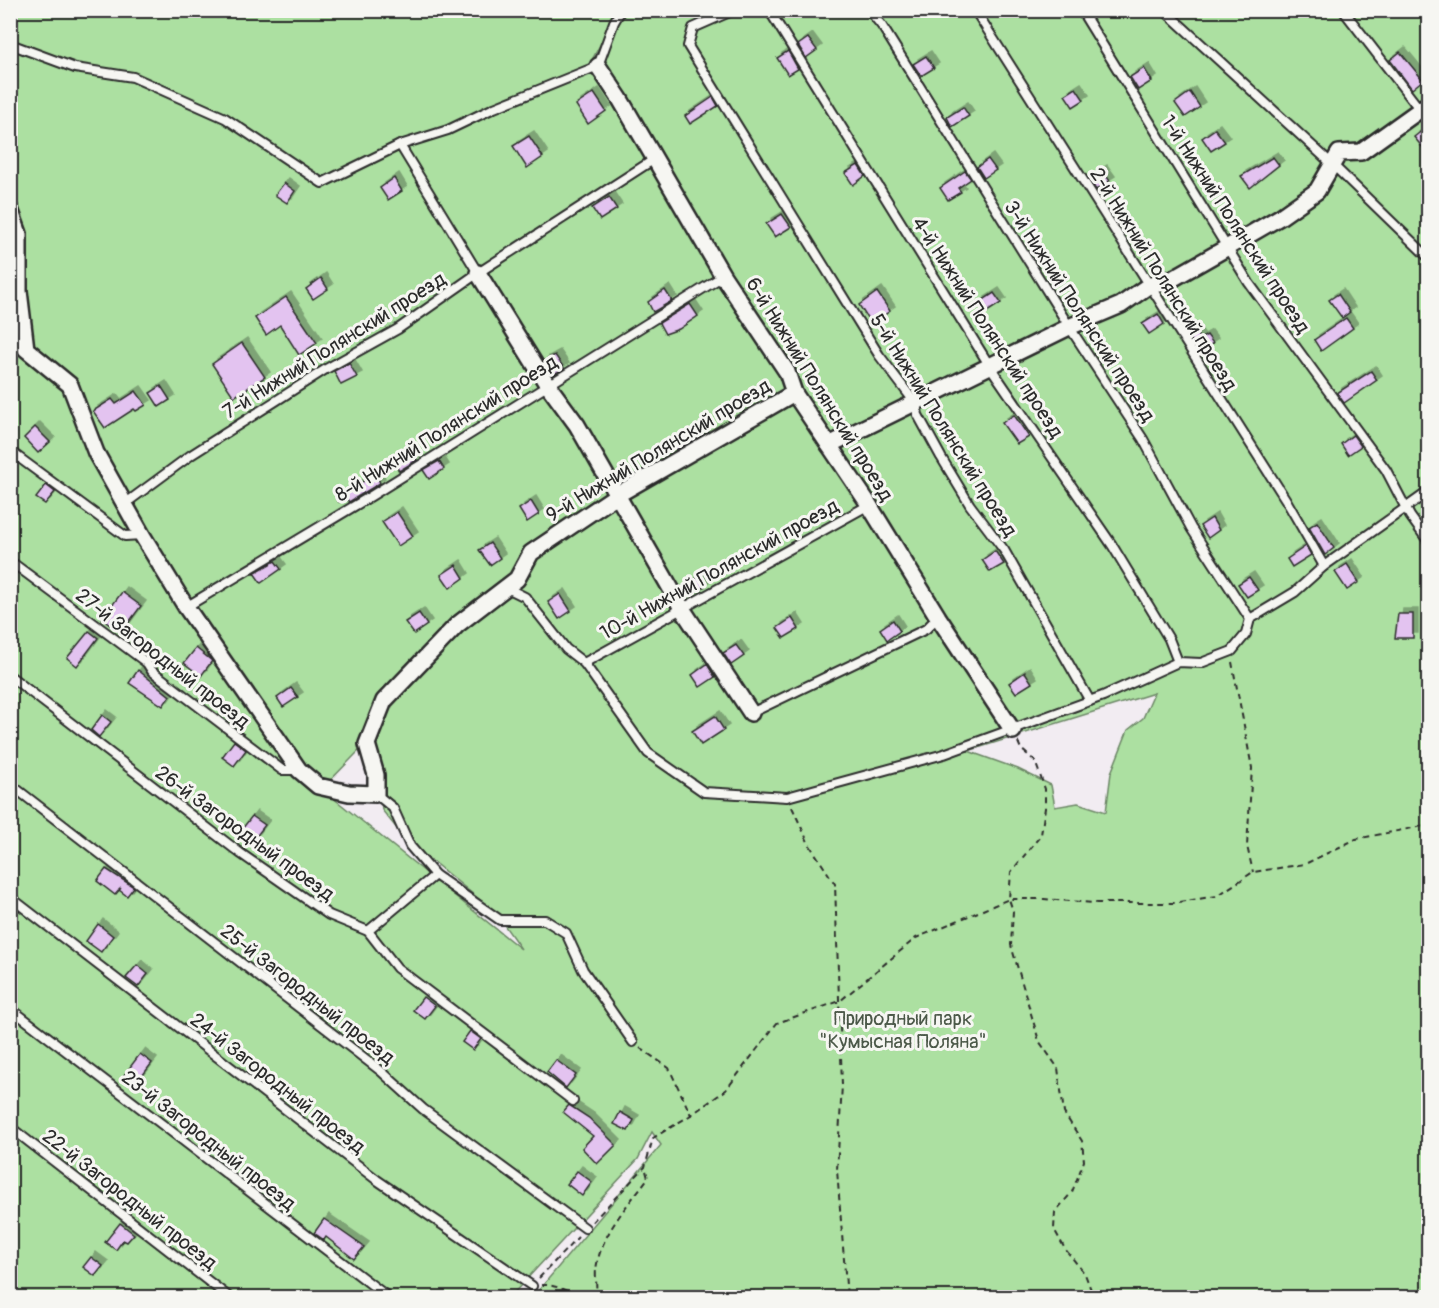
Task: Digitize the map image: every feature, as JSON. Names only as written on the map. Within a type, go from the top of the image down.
[{"type":"street","name":"6-й Нижний Полянский проезд","points":[[598,66],[620,99],[653,160],[723,276],[787,372],[794,393],[869,505],[938,617],[1013,730]]},
{"type":"street","points":[[830,445],[991,368],[1070,327],[1121,305],[1148,286],[1172,279],[1280,217],[1317,191],[1339,153],[1361,152],[1426,111]]},
{"type":"street","points":[[10,209],[19,234],[19,291],[26,350],[70,386],[96,453],[186,607],[299,770],[318,786],[349,794],[376,794]]},
{"type":"street","points":[[478,273],[547,384],[577,425],[683,610],[751,713]]},
{"type":"street","name":"9-й Нижний Полянский проезд","points":[[376,794],[376,775],[367,744],[384,701],[457,625],[517,579],[531,553],[617,495],[794,393]]},
{"type":"lane","points":[[10,44],[75,68],[133,77],[225,118],[322,183],[400,145],[448,130],[494,108],[598,66],[614,22],[621,10]]},
{"type":"lane","name":"5-й Нижний Полянский проезд","points":[[734,10],[693,28],[688,46],[879,355],[916,404],[918,415],[941,457],[970,505],[1004,550],[1090,701]]},
{"type":"lane","name":"4-й Нижний Полянский проезд","points":[[769,10],[991,368],[1112,545],[1169,639],[1178,662]]},
{"type":"lane","name":"3-й Нижний Полянский проезд","points":[[869,10],[882,26],[1070,327],[1143,439],[1191,528],[1250,620]]},
{"type":"lane","name":"2-й Нижний Полянский проезд","points":[[975,10],[1148,286],[1286,500],[1324,566]]},
{"type":"lane","name":"1-й Нижний Полянский проезд","points":[[1081,10],[1249,283],[1386,470],[1428,541]]},
{"type":"lane","points":[[1164,10],[1332,164],[1428,257]]},
{"type":"lane","points":[[1343,10],[1426,111]]},
{"type":"lane","points":[[400,145],[478,273]]},
{"type":"lane","name":"7-й Нижний Полянский проезд","points":[[126,503],[191,455],[326,369],[398,329],[478,273],[653,160]]},
{"type":"lane","name":"8-й Нижний Полянский проезд","points":[[186,607],[436,456],[547,384],[723,276]]},
{"type":"lane","points":[[10,451],[125,536],[142,535]]},
{"type":"lane","points":[[506,587],[525,597],[566,649],[584,663],[648,753],[704,792],[787,797],[944,754],[1090,701],[1178,662],[1201,663],[1232,651],[1246,634],[1250,620],[1295,592],[1324,566],[1428,492]]},
{"type":"lane","name":"10-й Нижний Полянский проезд","points":[[584,663],[683,610],[742,573],[869,505]]},
{"type":"lane","name":"27-й Загородный проезд","points":[[10,561],[119,645],[147,663],[152,671],[282,770],[299,770]]},
{"type":"lane","points":[[751,713],[926,629],[938,617]]},
{"type":"lane","name":"26-й Загородный проезд","points":[[10,676],[240,854],[329,915],[368,931],[397,968],[573,1101]]},
{"type":"lane","name":"25-й Загородный проезд","points":[[10,784],[381,1071],[423,1109],[585,1228]]},
{"type":"lane","points":[[376,794],[393,808],[410,846],[435,875],[500,920],[545,920],[567,933],[583,970],[633,1042]]},
{"type":"lane","points":[[368,931],[435,875]]},
{"type":"lane","name":"24-й Загородный проезд","points":[[10,897],[377,1180],[532,1286]]},
{"type":"lane","name":"23-й Загородный проезд","points":[[10,1008],[389,1298]]},
{"type":"lane","name":"22-й Загородный проезд","points":[[10,1127],[230,1298]]},
{"type":"lane","points":[[10,1293],[16,1298]]},
{"type":"path","points":[[1232,651],[1233,677],[1252,768],[1247,846],[1253,872]]},
{"type":"path","points":[[1013,730],[1022,749],[1035,761],[1045,789],[1045,808],[1041,835],[1011,872],[1009,899],[1013,911],[1011,945],[1039,1041],[1058,1068],[1064,1113],[1082,1141],[1084,1161],[1072,1192],[1055,1212],[1054,1228],[1065,1249],[1085,1274],[1094,1298]]},
{"type":"path","points":[[787,797],[809,844],[835,884],[842,1085],[837,1170],[847,1298]]},
{"type":"path","points":[[532,1286],[645,1167],[653,1138],[726,1090],[777,1023],[840,1001],[916,938],[1009,899],[1044,898],[1094,903],[1173,903],[1217,896],[1253,872],[1305,864],[1356,839],[1428,825]]},
{"type":"path","points":[[633,1042],[669,1068],[691,1115]]},
{"type":"path","points":[[595,1298],[598,1286],[596,1271],[608,1232],[648,1178],[645,1167]]},
{"type":"path","points":[[532,1286],[555,1284],[574,1295],[586,1298]]},
{"type":"green space","name":"Природный парк \"Кумысная Поляна\"","points":[[10,11],[618,11],[593,58],[598,54],[619,11],[1428,11],[1428,1297],[533,1297],[661,1145],[652,1132],[638,1159],[510,1297],[11,1297]],"holes":[[[1154,693],[1143,718],[1128,730],[1111,773],[1106,812],[1078,803],[1055,807],[1051,785],[1018,769],[968,751]],[[383,726],[376,740],[382,810],[406,840],[495,912],[521,949],[322,789]]]},
{"type":"building","points":[[808,38],[817,50],[806,58],[798,45]]},
{"type":"building","points":[[788,51],[798,69],[788,75],[777,58]]},
{"type":"building","points":[[1400,52],[1423,80],[1412,89],[1390,60]]},
{"type":"building","points":[[926,56],[934,68],[921,76],[913,64]]},
{"type":"building","points":[[1144,68],[1152,81],[1138,90],[1130,77]]},
{"type":"building","points":[[1076,88],[1084,100],[1073,107],[1065,95]]},
{"type":"building","points":[[1190,92],[1200,107],[1185,117],[1175,103]]},
{"type":"building","points":[[594,93],[606,111],[588,124],[576,105]]},
{"type":"building","points":[[713,97],[718,106],[690,124],[685,116]]},
{"type":"building","points":[[963,107],[969,116],[952,127],[947,117]]},
{"type":"building","points":[[1428,126],[1428,154],[1414,137]]},
{"type":"building","points":[[1215,129],[1225,142],[1211,151],[1202,138]]},
{"type":"building","points":[[529,136],[543,157],[527,168],[513,146]]},
{"type":"building","points":[[1273,157],[1279,165],[1250,188],[1241,176]]},
{"type":"building","points":[[988,159],[996,170],[984,178],[977,167]]},
{"type":"building","points":[[858,165],[865,176],[853,185],[845,173]]},
{"type":"building","points":[[1102,170],[1110,181],[1096,190],[1089,179]]},
{"type":"building","points":[[965,171],[971,179],[958,188],[961,192],[948,200],[940,188]]},
{"type":"building","points":[[394,178],[402,191],[388,200],[380,188]]},
{"type":"building","points":[[284,183],[295,191],[287,203],[275,195]]},
{"type":"building","points":[[609,197],[617,209],[600,220],[592,208]]},
{"type":"building","points":[[782,214],[791,227],[775,237],[766,224]]},
{"type":"building","points":[[321,278],[328,289],[313,299],[306,289]]},
{"type":"building","points":[[665,290],[672,301],[653,312],[648,302]]},
{"type":"building","points":[[877,292],[890,311],[871,324],[859,305]]},
{"type":"building","points":[[994,293],[1001,303],[987,312],[980,302]]},
{"type":"building","points":[[1338,294],[1350,312],[1342,318],[1329,300]]},
{"type":"building","points":[[286,297],[317,343],[299,355],[280,325],[266,335],[255,318]]},
{"type":"building","points":[[690,304],[698,316],[679,329],[665,334],[659,323]]},
{"type":"building","points":[[1158,314],[1164,324],[1149,334],[1142,324]]},
{"type":"building","points":[[1346,318],[1353,328],[1321,351],[1314,340]]},
{"type":"building","points":[[1192,328],[1200,339],[1207,335],[1213,343],[1201,351],[1197,349],[1186,332]]},
{"type":"building","points":[[242,343],[265,377],[234,397],[212,364]]},
{"type":"building","points":[[555,355],[564,368],[553,375],[544,361]]},
{"type":"building","points":[[349,363],[357,377],[341,385],[334,371]]},
{"type":"building","points":[[1371,371],[1377,380],[1344,403],[1337,393]]},
{"type":"building","points":[[161,386],[170,400],[159,407],[150,393]]},
{"type":"building","points":[[136,391],[146,405],[136,411],[134,409],[105,428],[93,411],[112,399],[116,404]]},
{"type":"building","points":[[1014,415],[1029,437],[1017,444],[1002,423]]},
{"type":"building","points":[[35,427],[50,442],[38,453],[24,438]]},
{"type":"building","points":[[698,427],[703,434],[676,450],[672,443]]},
{"type":"building","points":[[1353,435],[1361,446],[1348,455],[1341,444]]},
{"type":"building","points":[[410,450],[417,460],[399,471],[393,461]]},
{"type":"building","points":[[439,461],[444,469],[429,479],[423,470]]},
{"type":"building","points":[[376,474],[380,483],[349,502],[346,498],[339,502],[336,497]]},
{"type":"building","points":[[46,485],[55,492],[45,504],[36,498]]},
{"type":"building","points":[[531,501],[539,514],[527,522],[519,509]]},
{"type":"building","points":[[397,512],[413,536],[398,546],[382,522]]},
{"type":"building","points":[[1212,518],[1219,530],[1208,538],[1200,526]]},
{"type":"building","points":[[1317,522],[1334,548],[1325,555],[1309,527]]},
{"type":"building","points":[[490,543],[500,558],[490,565],[479,550]]},
{"type":"building","points":[[1306,546],[1311,555],[1292,567],[1287,559]]},
{"type":"building","points":[[995,551],[1004,564],[990,572],[982,560]]},
{"type":"building","points":[[275,561],[281,569],[261,583],[254,573]]},
{"type":"building","points":[[1347,564],[1359,582],[1347,590],[1335,572]]},
{"type":"building","points":[[456,565],[464,578],[450,588],[441,575]]},
{"type":"building","points":[[699,577],[705,586],[689,596],[683,587]]},
{"type":"building","points":[[1249,577],[1258,590],[1247,597],[1238,584]]},
{"type":"building","points":[[122,592],[141,606],[121,633],[102,619]]},
{"type":"building","points":[[560,594],[571,611],[559,619],[548,602]]},
{"type":"building","points":[[419,613],[427,625],[414,634],[405,622]]},
{"type":"building","points":[[1398,614],[1413,614],[1413,638],[1395,638]]},
{"type":"building","points":[[792,618],[799,629],[784,638],[777,628]]},
{"type":"building","points":[[893,620],[900,631],[887,640],[880,629]]},
{"type":"building","points":[[89,631],[98,638],[77,666],[67,658]]},
{"type":"building","points":[[736,645],[744,656],[731,665],[723,653]]},
{"type":"building","points":[[196,648],[212,661],[201,676],[184,663]]},
{"type":"building","points":[[707,664],[715,677],[700,687],[692,675]]},
{"type":"building","points":[[138,670],[170,696],[163,706],[129,683]]},
{"type":"building","points":[[1025,672],[1032,683],[1016,693],[1009,683]]},
{"type":"building","points":[[291,688],[298,697],[283,707],[277,698]]},
{"type":"building","points":[[102,715],[111,722],[99,737],[91,730]]},
{"type":"building","points":[[715,716],[724,730],[701,745],[692,731]]},
{"type":"building","points":[[234,741],[246,750],[234,766],[222,757]]},
{"type":"building","points":[[252,816],[265,825],[255,838],[242,829]]},
{"type":"building","points":[[106,869],[134,887],[127,896],[119,890],[115,895],[97,881]]},
{"type":"building","points":[[98,924],[113,936],[101,952],[86,941]]},
{"type":"building","points":[[137,965],[148,974],[138,987],[126,978]]},
{"type":"building","points":[[423,997],[435,1006],[425,1019],[413,1010]]},
{"type":"building","points":[[470,1031],[481,1039],[473,1050],[462,1042]]},
{"type":"building","points":[[140,1054],[152,1063],[136,1084],[124,1075]]},
{"type":"building","points":[[556,1060],[576,1075],[566,1088],[547,1072]]},
{"type":"building","points":[[569,1105],[589,1118],[616,1145],[597,1164],[582,1148],[593,1136],[563,1112]]},
{"type":"building","points":[[620,1112],[634,1120],[628,1131],[614,1124]]},
{"type":"building","points":[[577,1171],[592,1182],[582,1196],[567,1184]]},
{"type":"building","points":[[324,1219],[364,1247],[354,1259],[326,1237],[324,1240],[314,1233]]},
{"type":"building","points":[[120,1223],[134,1234],[127,1242],[123,1240],[116,1250],[105,1242]]},
{"type":"building","points":[[91,1257],[103,1266],[95,1276],[83,1267]]}]
